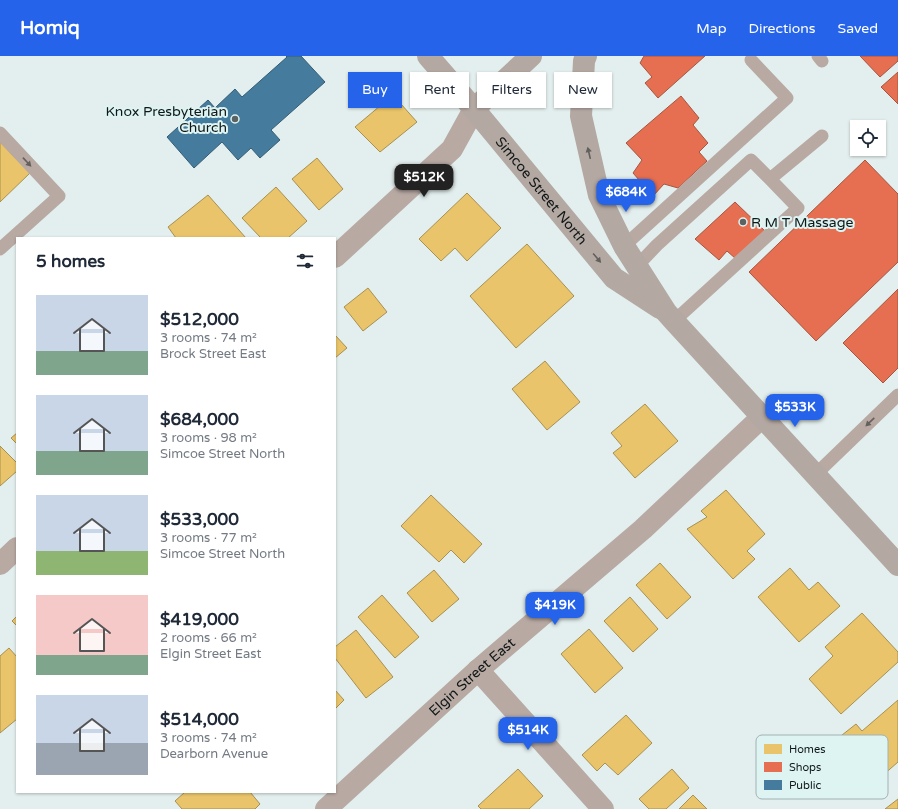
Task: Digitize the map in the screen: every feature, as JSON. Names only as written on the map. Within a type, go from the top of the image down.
[{"type":"main road","name":"Simcoe Street North","points":[[428,56],[474,109],[614,278],[670,317]]},
{"type":"main road","points":[[474,109],[531,56]]},
{"type":"main road","name":"Simcoe Street North","points":[[586,56],[584,61],[581,116],[599,195],[624,246],[636,266],[670,317],[898,565]]},
{"type":"street","points":[[336,256],[452,149],[474,109]]},
{"type":"street","name":"Elgin Street East","points":[[326,809],[478,670],[643,528],[762,417]]},
{"type":"street","points":[[0,564],[16,549]]},
{"type":"street","points":[[478,670],[603,809]]},
{"type":"lane","points":[[624,246],[787,98],[751,60]]},
{"type":"lane","points":[[0,133],[59,196],[0,249]]},
{"type":"lane","points":[[770,179],[822,136]]},
{"type":"lane","points":[[636,266],[657,245],[751,160],[798,208],[670,317]]},
{"type":"lane","points":[[815,475],[898,395]]},
{"type":"building: Homes","points":[[402,105],[417,122],[380,152],[355,127],[378,108],[402,108]]},
{"type":"building: Homes","points":[[0,142],[30,173],[0,202]]},
{"type":"building: Homes","points":[[317,158],[343,189],[319,210],[292,179]]},
{"type":"building: Homes","points":[[276,187],[307,221],[289,237],[260,237],[242,218]]},
{"type":"building: Homes","points":[[467,193],[501,228],[467,261],[455,248],[441,261],[419,239]]},
{"type":"building: Homes","points":[[208,195],[245,237],[175,237],[168,227]]},
{"type":"building: Homes","points":[[527,244],[574,296],[516,348],[470,296]]},
{"type":"building: Homes","points":[[368,288],[387,312],[363,331],[344,307]]},
{"type":"building: Homes","points":[[336,336],[347,348],[336,357]]},
{"type":"building: Homes","points":[[545,361],[580,402],[547,430],[512,389]]},
{"type":"building: Homes","points":[[645,404],[678,441],[635,478],[613,453],[622,446],[611,433]]},
{"type":"building: Homes","points":[[16,434],[16,443],[11,438]]},
{"type":"building: Homes","points":[[0,446],[16,462],[16,472],[0,486]]},
{"type":"building: Homes","points":[[726,490],[765,534],[747,551],[755,559],[733,579],[687,529],[707,517],[701,511]]},
{"type":"building: Homes","points":[[431,495],[482,544],[464,563],[451,550],[439,562],[401,526]]},
{"type":"building: Homes","points":[[660,563],[691,597],[667,619],[636,585]]},
{"type":"building: Homes","points":[[790,568],[809,590],[818,582],[840,606],[799,642],[758,597]]},
{"type":"building: Homes","points":[[434,570],[459,599],[432,622],[407,593]]},
{"type":"building: Homes","points":[[382,595],[419,637],[395,658],[358,617]]},
{"type":"building: Homes","points":[[630,597],[658,629],[633,652],[604,621]]},
{"type":"building: Homes","points":[[862,613],[898,652],[898,662],[841,714],[809,679],[833,656],[825,647]]},
{"type":"building: Homes","points":[[16,617],[16,625],[12,621]]},
{"type":"building: Homes","points":[[589,629],[623,668],[595,693],[561,654]]},
{"type":"building: Homes","points":[[356,630],[393,677],[366,698],[336,659],[336,646]]},
{"type":"building: Homes","points":[[9,648],[16,656],[16,720],[0,733],[0,656]]},
{"type":"building: Homes","points":[[336,691],[344,700],[336,708]]},
{"type":"building: Homes","points":[[898,700],[898,762],[888,771],[888,735],[842,735],[856,724],[862,731]]},
{"type":"building: Homes","points":[[626,715],[652,743],[618,775],[605,763],[597,771],[582,755]]},
{"type":"building: Homes","points":[[518,769],[543,796],[529,809],[481,809],[478,806]]},
{"type":"building: Homes","points":[[672,769],[689,788],[666,809],[649,809],[639,799]]},
{"type":"building: Homes","points":[[184,793],[251,793],[260,804],[255,809],[182,809],[175,801]]},
{"type":"building: Homes","points":[[693,795],[707,809],[679,809]]},
{"type":"building: Homes","points":[[898,799],[898,809],[885,809]]},
{"type":"building: Shops","points":[[644,56],[705,56],[658,98],[645,83],[652,77],[640,63]]},
{"type":"building: Shops","points":[[860,56],[898,56],[898,61],[880,77]]},
{"type":"building: Shops","points":[[898,72],[898,104],[881,87]]},
{"type":"building: Shops","points":[[681,96],[699,118],[693,125],[708,143],[699,152],[707,161],[678,188],[664,184],[653,196],[633,173],[642,160],[626,143]]},
{"type":"building: Shops","points":[[865,160],[898,194],[898,262],[816,341],[749,272]]},
{"type":"building: Shops","points":[[735,202],[766,232],[736,259],[727,251],[719,260],[695,239]]},
{"type":"building: Shops","points":[[898,289],[898,368],[883,383],[843,343]]},
{"type":"building: Public","name":"Knox Presbyterian Church","points":[[286,56],[301,56],[325,82],[271,130],[280,140],[260,158],[251,148],[238,160],[222,142],[194,168],[167,137],[208,100],[215,108],[235,89],[242,97],[287,57]]},
{"type":"place","name":"Knox Presbyterian Church","points":[[235,119]]},
{"type":"place","name":"R M T Massage","points":[[743,222]]}]
